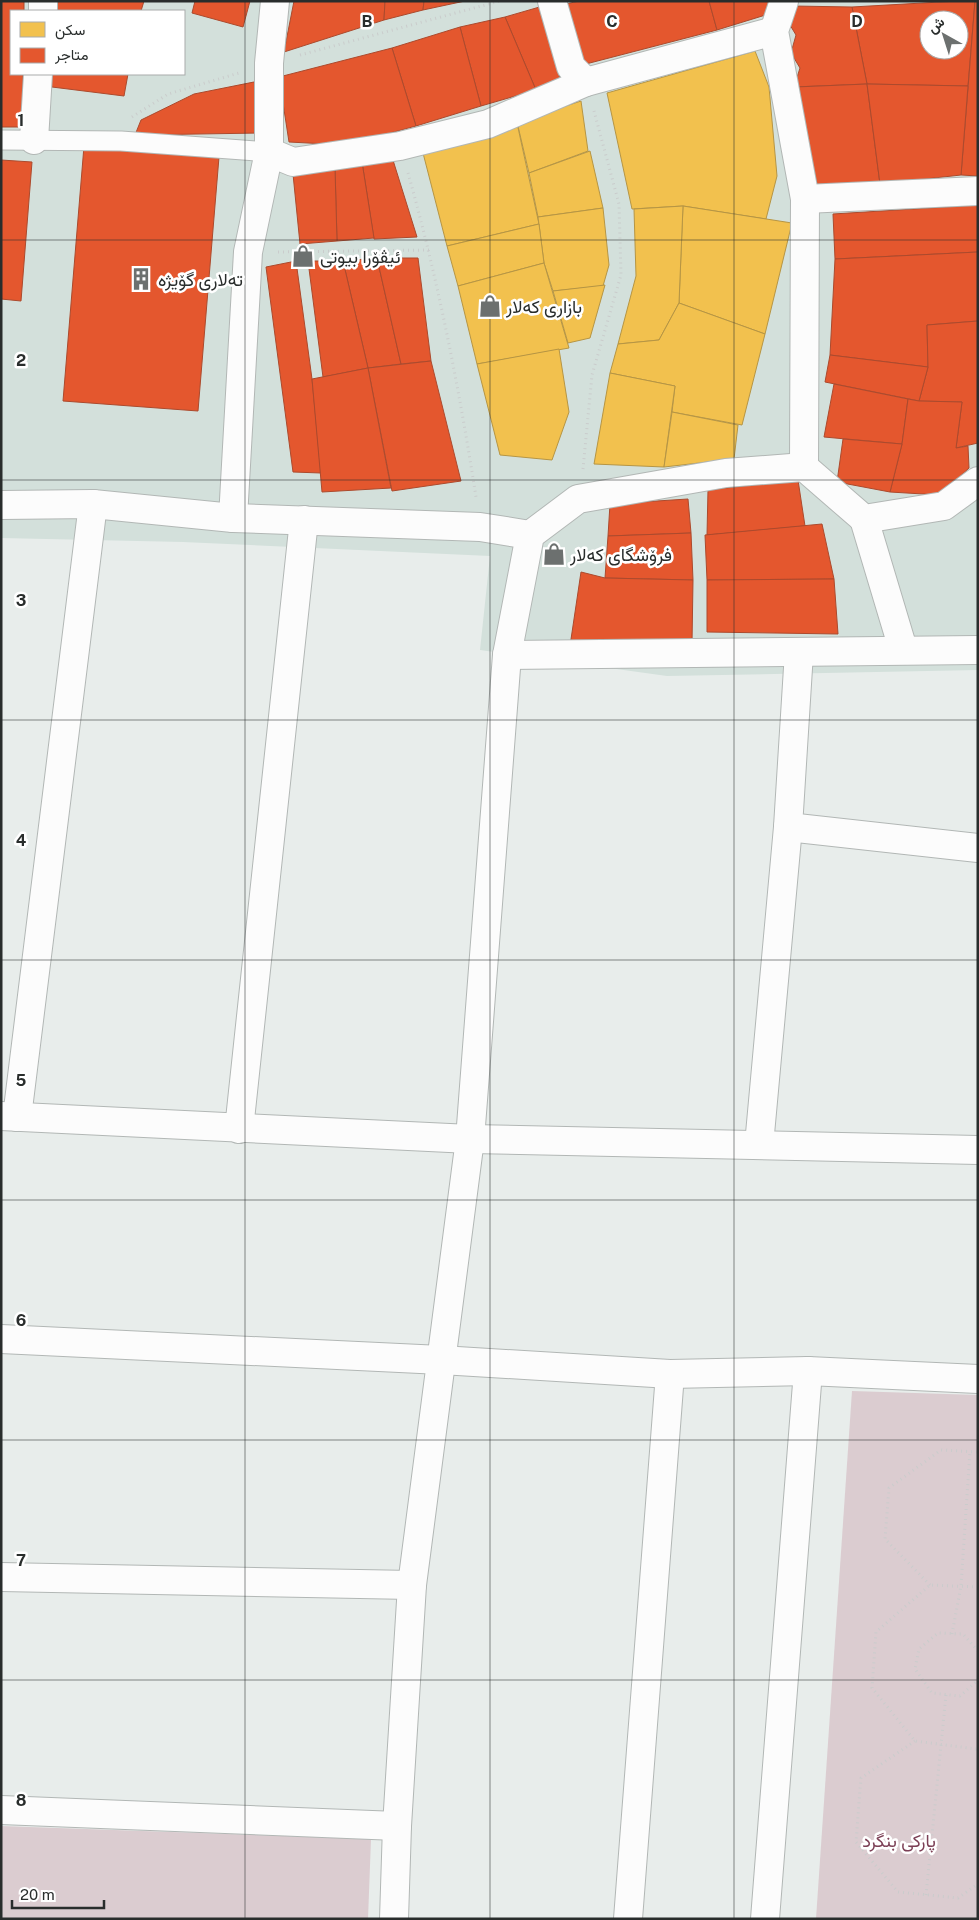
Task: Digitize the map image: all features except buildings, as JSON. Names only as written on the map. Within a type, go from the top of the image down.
[{"type":"street","points":[[233,518],[248,252],[269,152],[270,63],[275,1]]},
{"type":"street","points":[[552,1],[571,66],[586,82]]},
{"type":"street","points":[[784,1],[774,31],[805,199],[804,467]]},
{"type":"street","points":[[269,152],[294,162],[400,146],[488,124],[586,82],[774,31]]},
{"type":"street","points":[[34,140],[38,75]]},
{"type":"street","points":[[805,199],[978,190]]},
{"type":"street","points":[[394,1919],[397,1826],[412,1585],[470,1139],[507,655],[530,535],[578,500],[726,473],[804,467],[864,519],[903,649]]},
{"type":"street","points":[[864,519],[944,506],[978,481]]},
{"type":"street","points":[[1,505],[93,504],[233,518],[480,527],[530,535]]},
{"type":"street","points":[[93,504],[9,1117],[470,1139],[978,1150]]},
{"type":"street","points":[[239,1129],[304,520]]},
{"type":"street","points":[[507,655],[903,649],[978,650]]},
{"type":"street","points":[[759,1145],[788,827],[799,652]]},
{"type":"street","points":[[788,827],[978,848]]},
{"type":"street","points":[[1,1339],[441,1360],[670,1374],[808,1371],[978,1379]]},
{"type":"street","points":[[765,1919],[808,1371]]},
{"type":"street","points":[[628,1919],[670,1374]]},
{"type":"street","points":[[1,1577],[412,1585]]},
{"type":"street","points":[[1,1810],[397,1826]]},
{"type":"lane","points":[[1,140],[121,141],[269,152]]},
{"type":"path","points":[[121,141],[134,114],[168,94],[270,63],[500,1]]},
{"type":"path","points":[[578,500],[592,375],[621,275],[619,204],[586,82]]},
{"type":"path","points":[[400,146],[430,250],[465,429],[480,527]]},
{"type":"path","points":[[248,252],[430,250]]},
{"type":"path","points":[[930,1585],[885,1539],[889,1488],[940,1450],[978,1452]]},
{"type":"path","points":[[952,1634],[960,1586],[970,1452]]},
{"type":"path","points":[[915,1741],[872,1688],[876,1632],[930,1585],[978,1587]]},
{"type":"path","points":[[978,1651],[963,1634],[938,1633],[919,1649],[915,1669],[932,1693],[946,1695],[960,1696],[977,1681],[978,1677]]},
{"type":"path","points":[[926,1895],[946,1695]]},
{"type":"path","points":[[977,1749],[915,1741],[861,1778],[856,1842],[898,1892],[958,1898],[978,1884]]},
{"type":"shaded area","name":"بازاری کەلار","points":[[1,1],[978,1],[978,670],[667,676],[480,650],[490,556],[183,542],[1,538]]},
{"type":"green space","name":"پارکی بنگرد","points":[[852,1391],[978,1395],[978,1919],[816,1919]]},
{"type":"green space","points":[[1,1826],[371,1839],[368,1919],[1,1918]]},
{"type":"place","name":"ئیڤۆرا بیوتی","points":[[303,256]]},
{"type":"place","name":"تەلاری گۆیژە","points":[[141,279]]},
{"type":"place","name":"بازاری کەلار","points":[[490,306]]},
{"type":"place","name":"فرۆشگای کەلار","points":[[554,554]]}]
